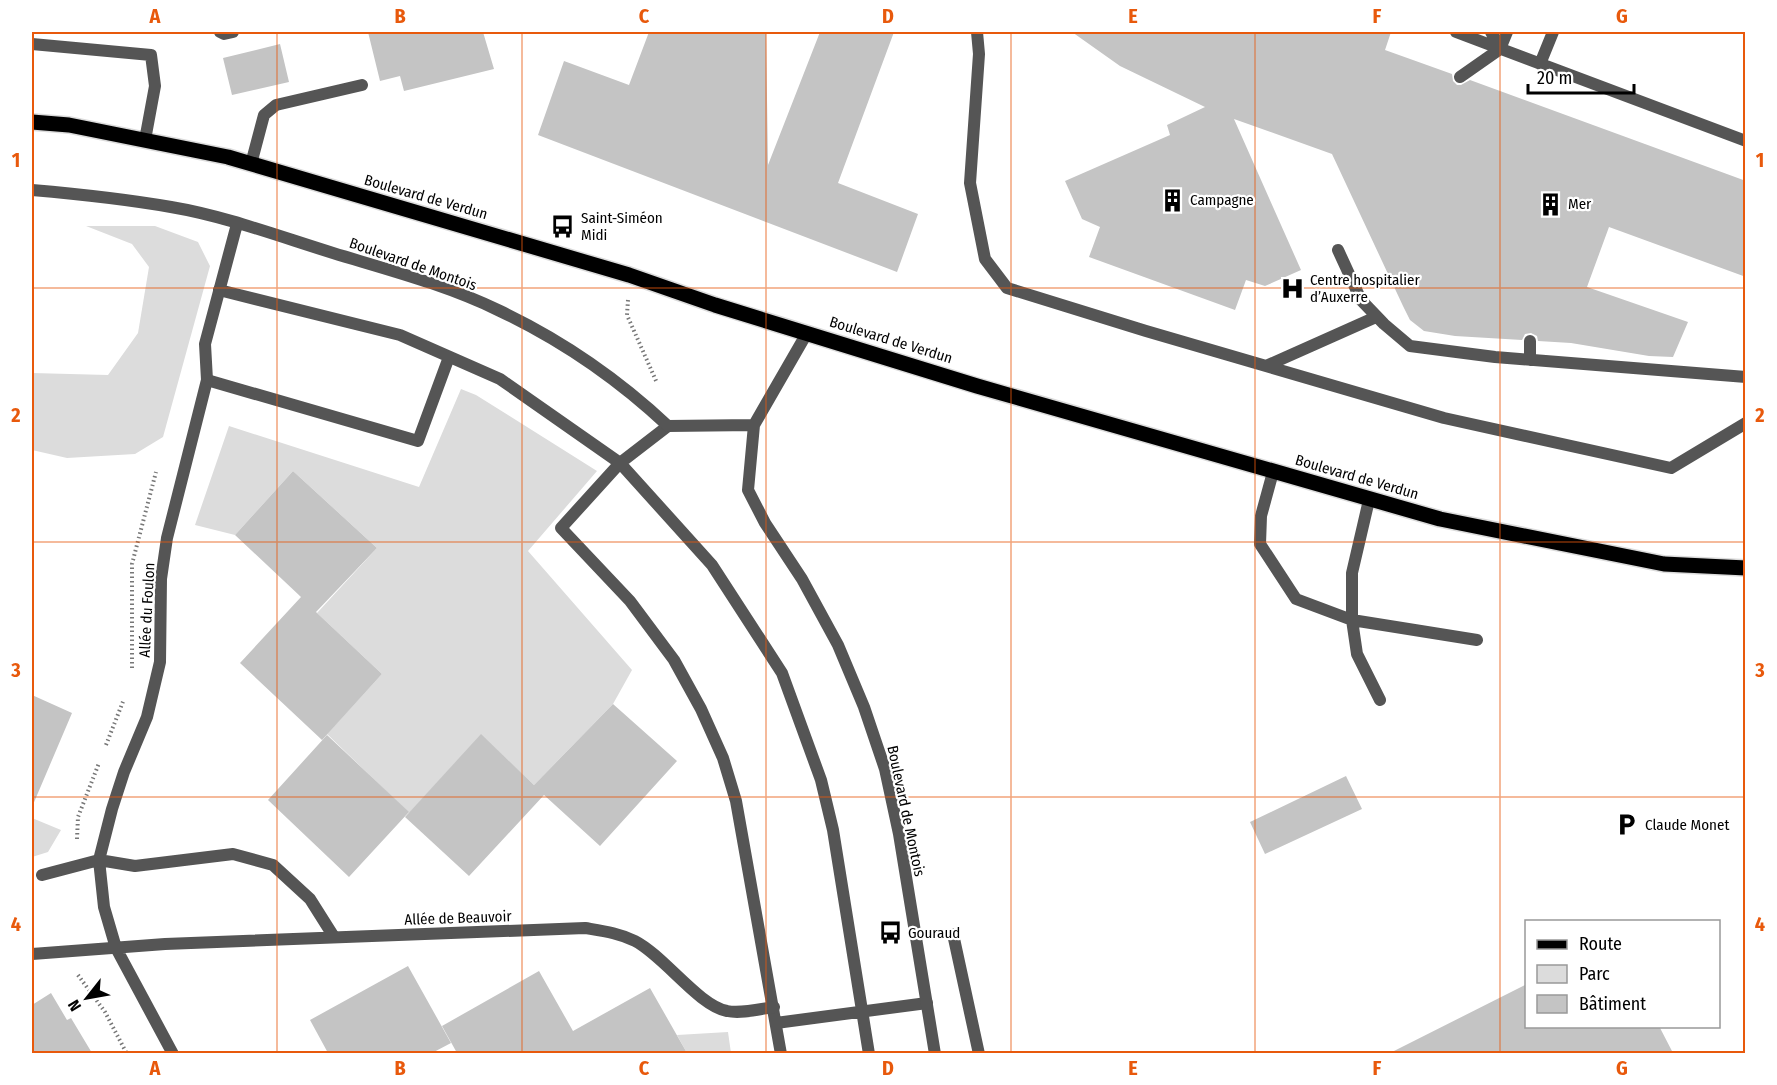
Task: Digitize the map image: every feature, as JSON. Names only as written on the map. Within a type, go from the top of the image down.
[{"type":"main road","name":"Boulevard de Verdun","points":[[32,122],[69,125],[250,164],[629,275],[977,386],[1440,519],[1664,564],[1746,568]]},
{"type":"street","points":[[220,32],[224,34],[233,32]]},
{"type":"street","points":[[977,32],[979,54],[970,183],[985,259],[1007,288],[1444,418],[1671,468],[1746,423]]},
{"type":"street","points":[[1456,32],[1746,141]]},
{"type":"street","points":[[1491,32],[1500,49]]},
{"type":"street","points":[[1460,77],[1500,49],[1508,32]]},
{"type":"street","points":[[1540,64],[1553,32]]},
{"type":"street","points":[[32,44],[151,55],[155,86],[145,140]]},
{"type":"street","points":[[250,164],[264,115],[276,105],[362,85]]},
{"type":"street","name":"Boulevard de Montois","points":[[32,190],[90,195],[173,207],[237,224],[434,284],[500,310],[567,346],[649,408],[668,426]]},
{"type":"street","name":"Allée du Foulon","points":[[172,1053],[116,948],[104,907],[99,860],[121,781],[147,717],[160,662],[161,579],[167,538],[207,380],[205,344],[237,224]]},
{"type":"street","points":[[1338,250],[1361,300],[1376,317],[1410,346],[1530,360],[1746,377]]},
{"type":"street","points":[[219,291],[400,335],[500,379],[620,464],[712,565],[782,672],[821,780],[832,830],[869,1053]]},
{"type":"street","points":[[1266,366],[1376,317]]},
{"type":"street","name":"Boulevard de Montois","points":[[807,333],[754,425],[748,490],[765,523],[802,579],[838,645],[864,707],[885,769],[899,834],[935,1053]]},
{"type":"street","points":[[1530,341],[1530,360]]},
{"type":"street","points":[[207,380],[418,441],[449,357]]},
{"type":"street","points":[[754,425],[668,426],[620,464],[561,528],[630,601],[674,660],[701,709],[723,758],[736,801],[781,1053]]},
{"type":"street","points":[[1273,472],[1261,516],[1260,544],[1296,599],[1352,620],[1477,640]]},
{"type":"street","points":[[1370,500],[1352,573],[1352,620],[1357,654],[1380,700]]},
{"type":"street","points":[[42,875],[99,860],[135,866],[233,854],[273,865],[310,899],[334,937]]},
{"type":"street","name":"Allée de Beauvoir","points":[[32,954],[334,937],[585,928],[614,932],[636,941],[712,1006],[729,1012],[774,1007]]},
{"type":"street","points":[[953,933],[980,1053]]},
{"type":"street","points":[[776,1023],[927,1003]]},
{"type":"path","points":[[629,275],[627,315],[658,387],[649,408]]},
{"type":"path","points":[[132,672],[132,564],[157,466]]},
{"type":"path","points":[[105,748],[126,690]]},
{"type":"path","points":[[76,866],[78,816],[100,758]]},
{"type":"path","points":[[61,953],[105,1012],[128,1053]]},
{"type":"green space","points":[[86,226],[155,226],[198,242],[210,266],[163,437],[135,454],[67,458],[32,450],[32,373],[108,375],[138,333],[149,267],[132,244]]},
{"type":"green space","points":[[461,389],[476,395],[597,471],[528,551],[632,670],[613,704],[534,785],[481,735],[409,813],[327,734],[382,674],[317,613],[377,548],[293,471],[235,535],[195,525],[229,426],[419,487]]},
{"type":"green space","points":[[32,818],[61,830],[48,852],[32,857]]},
{"type":"green space","points":[[728,1032],[731,1053],[687,1053],[677,1035]]},
{"type":"building","points":[[368,32],[483,32],[494,69],[404,91],[400,76],[380,81]]},
{"type":"building","points":[[649,32],[766,32],[768,165],[820,32],[894,32],[838,183],[918,214],[897,272],[538,135],[564,61],[629,85]]},
{"type":"building","name":"Mer","points":[[1072,32],[1391,32],[1385,50],[1452,74],[1453,81],[1457,85],[1470,80],[1746,181],[1746,277],[1609,227],[1587,287],[1688,322],[1673,357],[1649,356],[1571,343],[1538,341],[1537,336],[1531,333],[1525,334],[1522,340],[1455,336],[1424,331],[1410,320],[1332,154],[1234,119],[1301,270],[1265,286],[1246,280],[1235,310],[1089,257],[1100,227],[1082,219],[1065,181],[1170,135],[1167,125],[1205,107],[1120,66]]},
{"type":"building","points":[[280,44],[289,82],[232,95],[223,58]]},
{"type":"building","points":[[293,471],[377,548],[316,612],[382,674],[322,740],[240,663],[301,597],[235,535]]},
{"type":"building","points":[[32,695],[72,713],[32,807]]},
{"type":"building","points":[[613,704],[677,761],[600,846],[544,795],[469,876],[405,817],[481,734],[534,785]]},
{"type":"building","points":[[327,735],[409,812],[349,877],[268,800]]},
{"type":"building","points":[[1346,776],[1362,809],[1265,854],[1250,822]]},
{"type":"building","points":[[408,966],[451,1043],[432,1053],[328,1053],[310,1020]]},
{"type":"building","points":[[539,971],[573,1031],[650,988],[687,1053],[457,1053],[442,1026]]},
{"type":"building","points":[[1525,985],[1525,1028],[1660,1028],[1673,1053],[1390,1053]]},
{"type":"building","points":[[51,993],[67,1020],[71,1018],[92,1053],[32,1053],[32,1005]]},
{"type":"place","name":"Campagne","points":[[1172,200]]},
{"type":"place","name":"Mer","points":[[1550,204]]},
{"type":"place","name":"Saint-Siméon Midi","points":[[563,227]]},
{"type":"place","name":"Centre hospitalier d’Auxerre","points":[[1292,289]]},
{"type":"place","name":"Claude Monet","points":[[1627,825]]},
{"type":"place","name":"Gouraud","points":[[890,933]]}]
